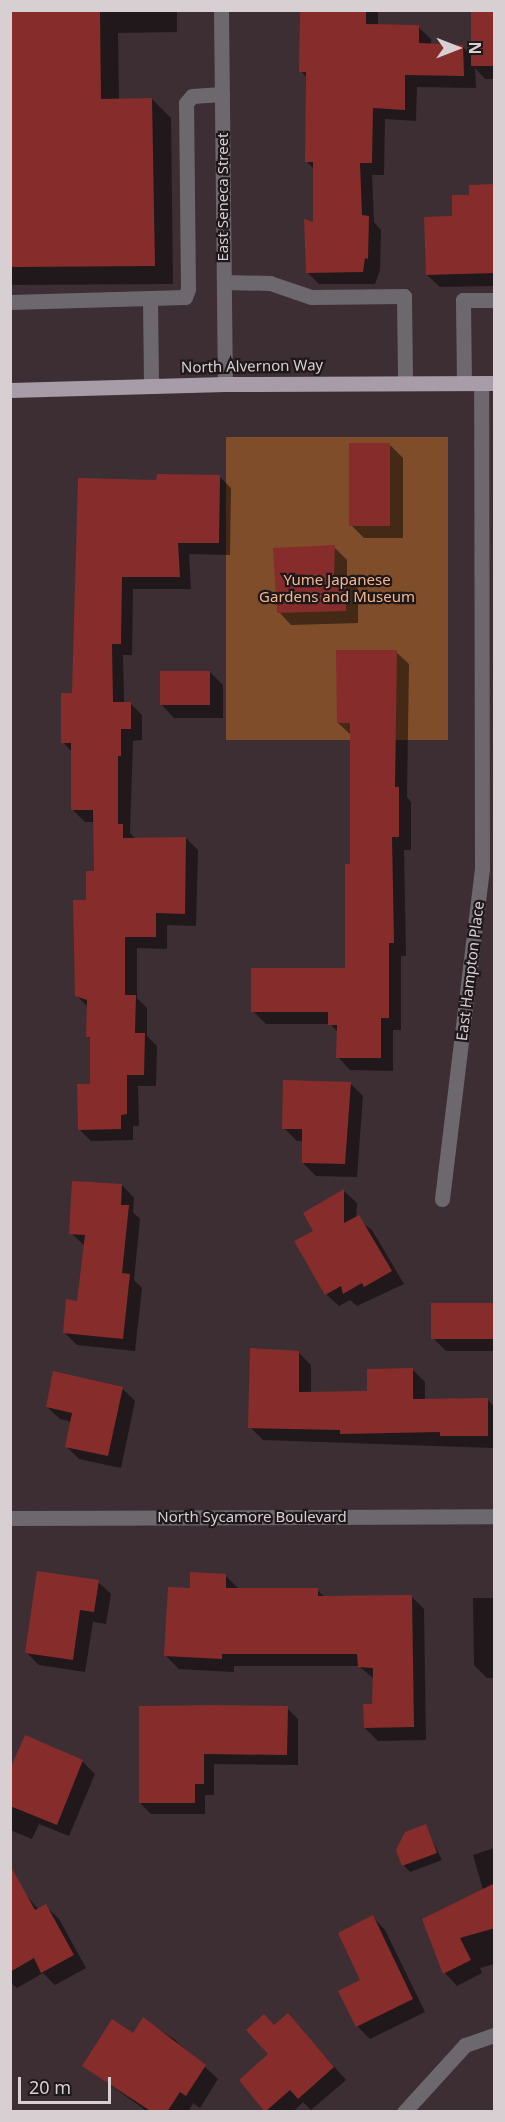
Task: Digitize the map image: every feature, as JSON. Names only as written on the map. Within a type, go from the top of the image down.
[{"type":"main road","name":"North Alvernon Way","points":[[10,390],[225,384],[488,383]]},
{"type":"street","name":"East Seneca Street","points":[[221,10],[225,384]]},
{"type":"street","points":[[10,302],[179,299],[188,293],[186,103],[192,96],[222,94]]},
{"type":"street","points":[[224,282],[270,283],[311,297],[404,296],[405,383]]},
{"type":"street","points":[[150,300],[151,386]]},
{"type":"street","points":[[464,383],[463,300],[495,300]]},
{"type":"street","name":"East Hampton Place","points":[[442,1199],[482,868],[488,383]]},
{"type":"street","name":"North Sycamore Boulevard","points":[[10,1518],[495,1516]]},
{"type":"street","points":[[404,2112],[465,2045],[495,2035]]},
{"type":"green space","name":"Yume Japanese Gardens and Museum","points":[[226,437],[448,437],[448,740],[226,740]]},
{"type":"building","points":[[10,10],[100,10],[101,99],[152,98],[155,266],[12,267]]},
{"type":"building","points":[[300,10],[366,10],[366,24],[419,25],[419,43],[463,45],[464,76],[405,75],[405,110],[373,108],[372,163],[360,163],[362,215],[369,216],[368,259],[365,258],[363,272],[306,273],[304,219],[313,222],[313,162],[305,162],[306,72],[299,72]]},
{"type":"building","points":[[471,10],[494,10],[494,66],[471,66]]},
{"type":"building","points":[[495,184],[495,273],[426,275],[424,217],[452,216],[452,195],[469,195],[469,185]]},
{"type":"building","points":[[349,443],[390,443],[390,526],[349,526]]},
{"type":"building","points":[[157,474],[220,475],[219,543],[178,543],[180,577],[122,577],[121,644],[112,644],[113,702],[131,702],[131,729],[121,729],[121,756],[118,756],[118,824],[123,824],[123,838],[186,837],[185,914],[156,913],[156,937],[125,937],[125,995],[136,995],[135,1033],[145,1033],[144,1075],[127,1075],[127,1114],[121,1115],[121,1129],[78,1130],[77,1084],[90,1084],[90,1037],[86,1037],[87,1000],[75,996],[73,900],[86,900],[86,871],[94,871],[93,810],[71,810],[71,743],[61,743],[61,693],[72,693],[78,478],[156,480]]},
{"type":"building","points":[[335,545],[334,575],[346,575],[346,611],[277,613],[273,548]]},
{"type":"building","points":[[336,650],[397,650],[395,787],[399,787],[399,837],[392,837],[394,943],[389,943],[389,1018],[381,1018],[381,1058],[336,1058],[337,1025],[328,1025],[328,1012],[251,1012],[251,968],[345,968],[345,864],[350,864],[350,723],[337,723]]},
{"type":"building","points":[[160,671],[210,671],[210,705],[160,705]]},
{"type":"building","points":[[283,1080],[351,1082],[345,1164],[302,1163],[302,1129],[282,1129]]},
{"type":"building","points":[[72,1181],[122,1184],[121,1205],[129,1205],[122,1273],[130,1274],[123,1339],[63,1333],[66,1299],[77,1301],[85,1235],[69,1234]]},
{"type":"building","points":[[344,1189],[344,1223],[359,1215],[392,1271],[364,1287],[362,1283],[343,1294],[341,1286],[325,1295],[294,1241],[313,1231],[303,1213]]},
{"type":"building","points":[[431,1303],[494,1303],[494,1339],[431,1339]]},
{"type":"building","points":[[250,1348],[299,1351],[299,1392],[367,1391],[367,1369],[413,1368],[413,1399],[488,1398],[488,1436],[440,1436],[440,1432],[340,1434],[340,1430],[248,1428]]},
{"type":"building","points":[[53,1371],[123,1387],[108,1456],[65,1447],[72,1413],[46,1407]]},
{"type":"building","points":[[37,1571],[99,1580],[94,1612],[80,1610],[73,1660],[25,1653]]},
{"type":"building","points":[[190,1572],[226,1574],[226,1588],[318,1588],[318,1596],[412,1595],[414,1727],[364,1728],[363,1704],[372,1704],[373,1668],[358,1667],[357,1654],[222,1654],[222,1659],[164,1656],[168,1587],[190,1588]]},
{"type":"building","points":[[139,1706],[288,1706],[287,1755],[204,1754],[204,1784],[195,1784],[195,1803],[139,1803]]},
{"type":"building","points":[[25,1735],[83,1760],[57,1825],[10,1806],[10,1769]]},
{"type":"building","points":[[426,1824],[437,1853],[402,1866],[396,1850],[405,1832]]},
{"type":"building","points":[[10,1865],[35,1910],[46,1904],[74,1955],[41,1973],[34,1958],[10,1972]]},
{"type":"building","points":[[495,1883],[495,1928],[460,1938],[471,1960],[443,1974],[422,1919]]},
{"type":"building","points":[[373,1915],[413,1999],[356,2027],[338,1991],[360,1980],[338,1933]]},
{"type":"building","points":[[288,2013],[334,2067],[298,2099],[290,2090],[265,2112],[239,2080],[268,2054],[246,2030],[264,2014],[274,2025]]},
{"type":"building","points":[[143,2017],[206,2065],[186,2096],[180,2092],[167,2112],[152,2112],[82,2066],[112,2019],[133,2033]]}]
